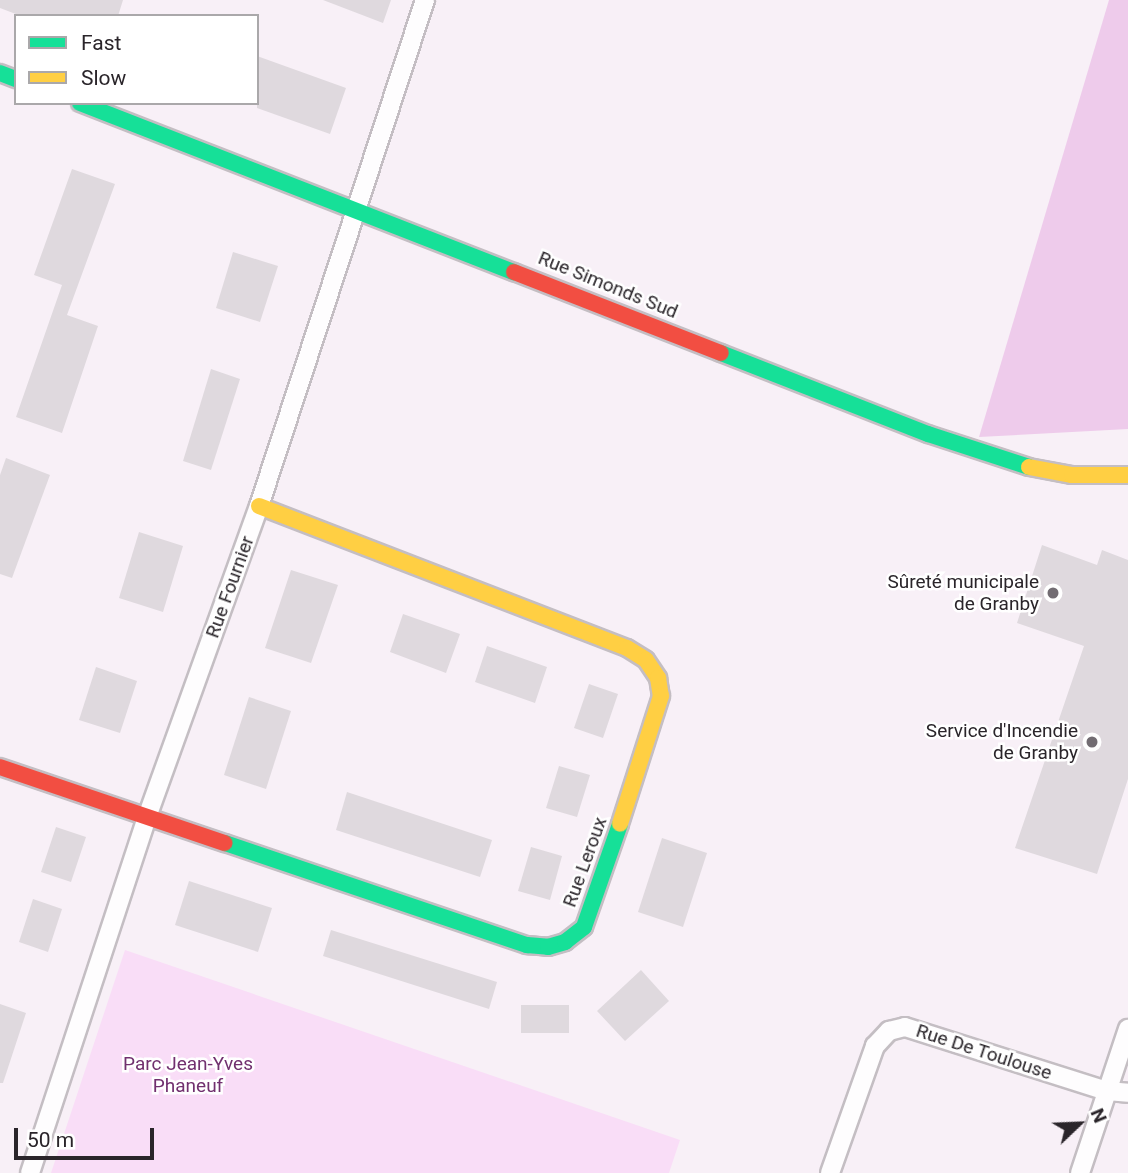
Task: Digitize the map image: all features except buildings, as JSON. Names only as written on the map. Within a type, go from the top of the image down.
[{"type":"street","name":"Rue Fournier","points":[[30,1173],[147,817],[259,506],[354,207],[425,0]]},
{"type":"street","name":"Rue Simonds Sud","points":[[85,105],[354,207],[928,434],[1018,465],[1072,475],[1128,475]]},
{"type":"street","name":"Rue Leroux","points":[[0,767],[527,945],[548,947],[565,942],[584,927],[594,906],[661,696],[658,678],[646,660],[627,648],[259,506]]},
{"type":"street","name":"Rue De Toulouse","points":[[830,1173],[876,1046],[889,1031],[905,1027],[1107,1091],[1128,1093]]},
{"type":"street","points":[[1080,1173],[1128,1029]]},
{"type":"green space","name":"Parc Jean-Yves Phaneuf","points":[[125,950],[680,1140],[669,1173],[51,1173]]},
{"type":"shaded area","points":[[1109,0],[1128,0],[1128,429],[979,437]]},
{"type":"traffic: fast","points":[[0,73],[14,78]]},
{"type":"traffic: fast","points":[[85,105],[514,272]]},
{"type":"traffic: fast","points":[[721,353],[928,434],[1029,467]]},
{"type":"traffic: fast","points":[[225,843],[527,945],[548,947],[565,942],[584,927],[620,824]]},
{"type":"traffic: slow","points":[[1029,467],[1072,475],[1128,475]]},
{"type":"traffic: slow","points":[[259,506],[627,648],[646,660],[658,678],[661,696],[620,824]]},
{"type":"traffic: jam","points":[[514,272],[721,353]]},
{"type":"traffic: jam","points":[[0,767],[225,843]]},
{"type":"place","name":"Sûreté municipale de Granby","points":[[1053,593]]},
{"type":"place","name":"Service d'Incendie de Granby","points":[[1092,742]]}]
